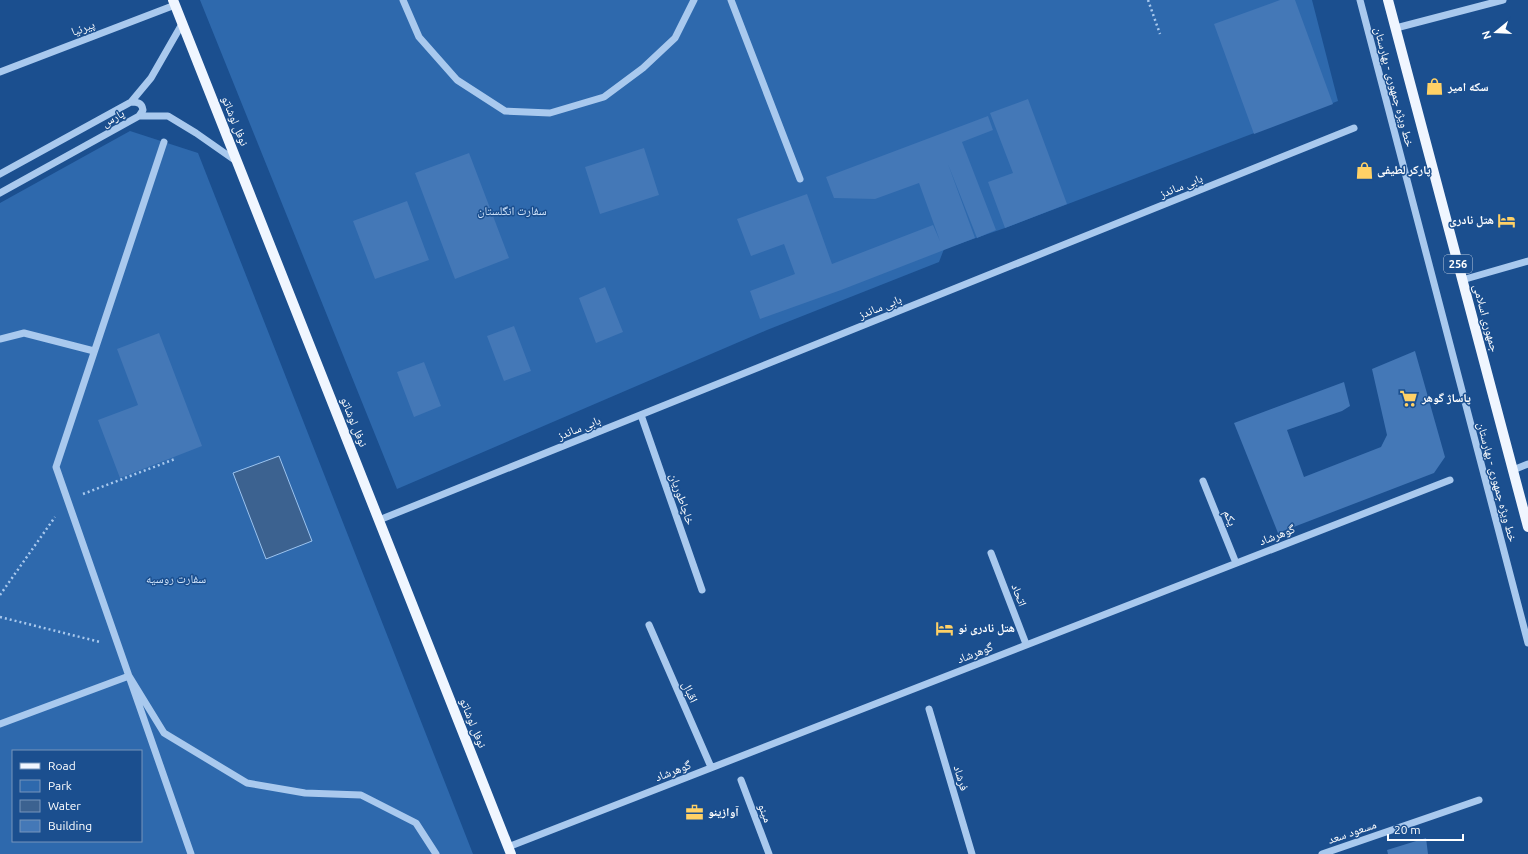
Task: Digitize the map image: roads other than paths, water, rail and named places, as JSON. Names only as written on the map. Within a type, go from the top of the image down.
[{"type":"main road","name":"جمهوری اسلامی","points":[[1388,0],[1528,527]]},
{"type":"main road","name":"نوفل لوشاتو","points":[[174,3],[509,850]]},
{"type":"street","points":[[403,0],[419,37],[457,80],[505,111],[550,113],[604,97],[643,68],[675,38],[694,0]]},
{"type":"street","points":[[731,0],[800,179]]},
{"type":"street","name":"خط ویژه جمهوری - بهارستان","points":[[1360,0],[1528,644]]},
{"type":"street","points":[[1396,28],[1503,0]]},
{"type":"street","name":"پیرنیا","points":[[0,72],[174,3]]},
{"type":"street","name":"پارس","points":[[0,174],[132,102],[151,78],[182,24]]},
{"type":"street","points":[[132,102],[138,102],[142,105],[143,110],[139,116]]},
{"type":"street","name":"پارس","points":[[0,193],[139,116],[168,116],[196,133],[237,162]]},
{"type":"street","name":"بابی ساندز","points":[[379,520],[1354,128]]},
{"type":"street","points":[[164,142],[56,467],[191,854]]},
{"type":"street","points":[[1462,280],[1528,261]]},
{"type":"street","points":[[0,339],[24,332],[94,351]]},
{"type":"street","name":"خاچاطوریان","points":[[641,415],[702,590]]},
{"type":"street","points":[[1513,470],[1528,464]]},
{"type":"street","name":"گوهرشاد","points":[[509,850],[711,767],[1450,480]]},
{"type":"street","name":"یکم","points":[[1203,481],[1236,563]]},
{"type":"street","name":"اتحاد","points":[[990,553],[1026,644]]},
{"type":"street","name":"اقبال","points":[[649,625],[711,767]]},
{"type":"street","points":[[0,724],[128,676]]},
{"type":"street","points":[[128,676],[164,733],[246,782],[305,793],[361,795],[416,823],[436,854]]},
{"type":"street","name":"فرشاد","points":[[929,709],[972,854]]},
{"type":"street","name":"مینو","points":[[741,780],[769,854]]},
{"type":"street","name":"مسعود سعد","points":[[1322,854],[1479,800]]},
{"type":"water","points":[[279,456],[312,541],[266,559],[233,473]]},
{"type":"place","name":"سکه امیر","points":[[1435,87]]},
{"type":"place","name":"پارکر لطیفی","points":[[1364,170]]},
{"type":"place","name":"هتل نادری","points":[[1507,220]]},
{"type":"place","name":"پاساژ گوهر","points":[[1409,398]]},
{"type":"place","name":"هتل نادری نو","points":[[945,628]]},
{"type":"place","name":"آوازینو","points":[[695,812]]},
{"type":"park label","name":"سفارت انگلستان","points":[[512,211]]},
{"type":"park label","name":"سفارت روسیه","points":[[176,579]]}]
